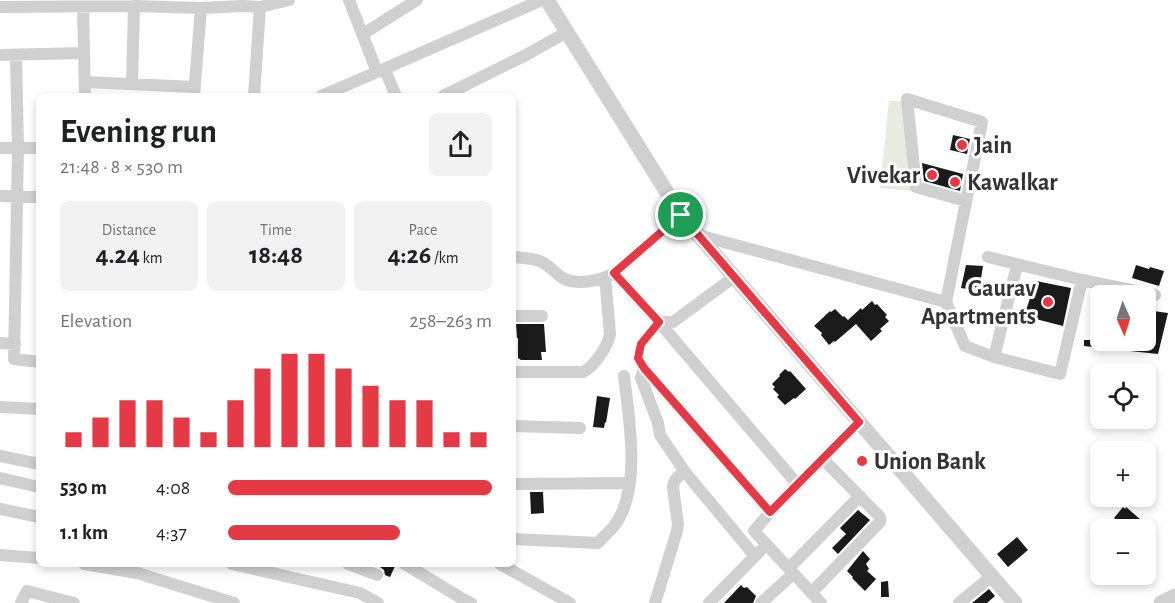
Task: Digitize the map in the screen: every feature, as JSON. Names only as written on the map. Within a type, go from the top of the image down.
[{"type":"street","points":[[0,7],[260,7],[289,0]]},
{"type":"street","points":[[349,0],[363,34],[394,93]]},
{"type":"street","points":[[363,34],[417,0]]},
{"type":"street","points":[[328,93],[542,0]]},
{"type":"street","points":[[547,0],[681,215],[1015,603]]},
{"type":"street","points":[[132,84],[134,6]]},
{"type":"street","points":[[83,7],[85,93]]},
{"type":"street","points":[[254,93],[260,7]]},
{"type":"street","points":[[85,82],[132,84],[195,92],[201,8]]},
{"type":"street","points":[[452,93],[567,32]]},
{"type":"street","points":[[0,55],[84,53]]},
{"type":"street","points":[[16,56],[18,149],[14,359],[36,363]]},
{"type":"street","points":[[966,201],[916,187],[907,99],[982,122],[946,302],[965,346],[994,357],[1060,374],[1082,280]]},
{"type":"street","points":[[0,148],[36,148]]},
{"type":"street","points":[[0,196],[36,197]]},
{"type":"street","points":[[516,257],[537,260],[567,280],[574,282],[609,275],[681,215]]},
{"type":"street","points":[[698,235],[946,302]]},
{"type":"street","points":[[988,257],[1106,285]]},
{"type":"street","points":[[994,357],[1017,265]]},
{"type":"street","points":[[609,275],[659,322],[798,485]]},
{"type":"street","points":[[516,372],[584,372],[591,367],[608,342],[610,334],[609,275]]},
{"type":"street","points":[[659,322],[673,322],[734,277]]},
{"type":"street","points":[[516,316],[542,316]]},
{"type":"street","points":[[659,322],[641,344],[638,358],[644,368],[770,512]]},
{"type":"street","points":[[0,343],[15,344]]},
{"type":"street","points":[[644,368],[641,378],[658,423],[660,435],[685,471],[754,555]]},
{"type":"street","points":[[516,538],[598,543],[615,524],[623,508],[630,483],[630,429],[624,376]]},
{"type":"street","points":[[0,407],[36,409]]},
{"type":"street","points":[[823,459],[880,517],[880,522],[813,599],[768,544],[754,531],[770,512],[859,422]]},
{"type":"street","points":[[516,426],[580,428]]},
{"type":"street","points":[[0,456],[36,463]]},
{"type":"street","points":[[655,603],[677,531],[673,482],[685,471]]},
{"type":"street","points":[[0,478],[36,486]]},
{"type":"street","points":[[516,484],[630,483]]},
{"type":"street","points":[[761,603],[860,496]]},
{"type":"street","points":[[0,509],[36,516]]},
{"type":"street","points":[[710,603],[754,555],[768,544]]},
{"type":"street","points":[[0,555],[36,558]]},
{"type":"street","points":[[102,567],[137,573],[199,598],[234,603]]},
{"type":"street","points":[[245,567],[360,593],[378,603]]},
{"type":"street","points":[[356,567],[377,575]]},
{"type":"street","points":[[410,567],[471,603]]},
{"type":"street","points":[[506,567],[570,603]]},
{"type":"street","points":[[959,603],[992,576]]},
{"type":"street","points":[[21,603],[27,591],[74,603]]},
{"type":"street","points":[[1161,603],[1175,596]]},
{"type":"shaded area","points":[[889,101],[902,101],[911,191],[880,188]]},
{"type":"building","name":"Jain","points":[[953,135],[970,139],[967,154],[950,150]]},
{"type":"building","points":[[922,163],[963,174],[960,191],[924,181]]},
{"type":"building","points":[[966,265],[983,266],[979,291],[961,288]]},
{"type":"building","points":[[1136,265],[1164,271],[1159,286],[1132,278]]},
{"type":"building","name":"Gaurav Apartments","points":[[1036,281],[1071,288],[1063,326],[1024,316]]},
{"type":"building","points":[[872,301],[887,315],[885,317],[889,321],[871,341],[856,324],[829,345],[821,335],[822,333],[814,326],[835,309],[848,320]]},
{"type":"building","points":[[1156,311],[1168,313],[1158,354],[1130,351],[1156,351]]},
{"type":"building","points":[[516,324],[544,324],[546,352],[541,352],[542,360],[518,358]]},
{"type":"building","points":[[1084,340],[1090,340],[1090,347],[1084,346]]},
{"type":"building","points":[[785,369],[790,371],[806,389],[785,405],[777,397],[779,395],[773,389],[775,387],[772,384]]},
{"type":"building","points":[[597,396],[610,398],[604,428],[593,427]]},
{"type":"building","points":[[530,492],[543,492],[544,513],[531,514]]},
{"type":"building","points":[[1123,507],[1125,509],[1126,507],[1140,519],[1115,519]]},
{"type":"building","points":[[858,510],[870,520],[838,554],[832,548],[846,534],[840,528]]},
{"type":"building","points":[[1017,537],[1028,550],[1008,567],[997,554]]},
{"type":"building","points":[[863,551],[870,559],[866,564],[869,569],[867,571],[876,579],[865,591],[847,571]]},
{"type":"building","points":[[380,567],[395,567],[390,577],[385,575],[384,570]]},
{"type":"building","points":[[888,581],[889,597],[881,597],[881,582]]},
{"type":"building","points":[[741,585],[744,588],[747,587],[756,596],[753,603],[724,603]]},
{"type":"building","points":[[989,589],[995,596],[987,603],[972,603]]},
{"type":"place","name":"Jain","points":[[962,145]]},
{"type":"place","name":"Vivekar","points":[[932,175]]},
{"type":"place","name":"Kawalkar","points":[[955,182]]},
{"type":"place","name":"Gaurav Apartments","points":[[1048,302]]},
{"type":"place","name":"Union Bank","points":[[862,461]]},
{"type":"route","points":[[681,215],[859,422],[770,512],[644,368],[638,358],[641,344],[659,322],[614,273],[681,215]]}]
